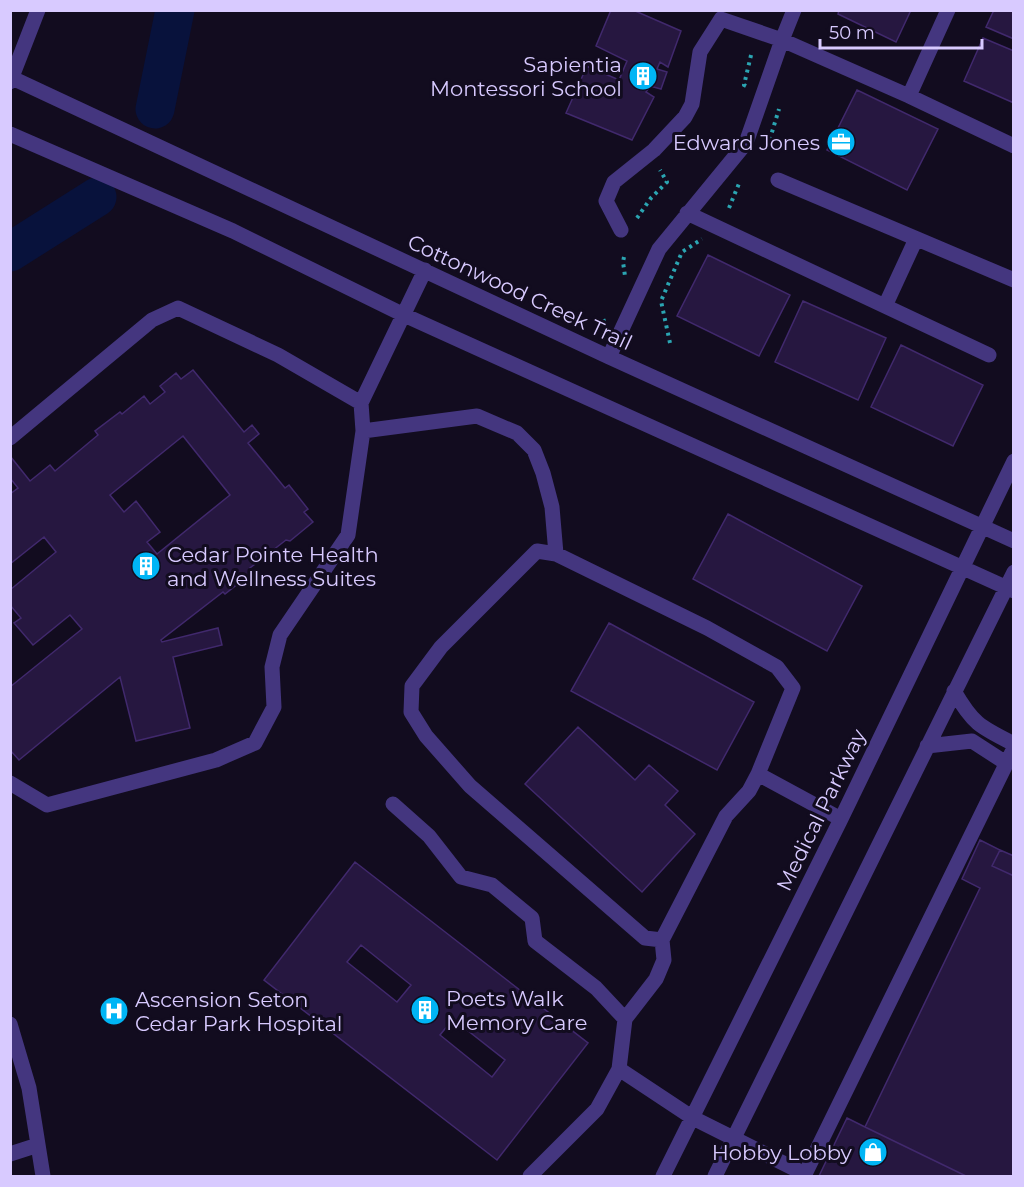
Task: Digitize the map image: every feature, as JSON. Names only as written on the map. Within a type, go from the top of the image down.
[{"type":"street","points":[[11,79],[38,10]]},
{"type":"street","points":[[609,357],[659,249],[746,143],[794,10]]},
{"type":"street","points":[[909,96],[948,10]]},
{"type":"street","points":[[621,230],[606,201],[614,183],[654,150],[685,117],[692,104],[700,52],[718,15],[782,40],[909,96],[1014,146]]},
{"type":"street","name":"Cottonwood Creek Trail","points":[[11,79],[609,357],[1014,541]]},
{"type":"street","points":[[10,134],[233,231],[404,315],[1010,589]]},
{"type":"street","points":[[778,180],[1014,280]]},
{"type":"street","points":[[687,213],[989,355]]},
{"type":"street","points":[[885,306],[916,239]]},
{"type":"street","points":[[10,783],[47,806],[216,760],[255,743],[274,707],[272,667],[280,635],[348,535],[363,431],[360,403],[425,270]]},
{"type":"street","points":[[10,438],[152,321],[178,308],[278,355],[360,403]]},
{"type":"street","points":[[363,431],[477,416],[517,433],[534,450],[543,473],[552,507],[556,554]]},
{"type":"street","name":"Medical Parkway","points":[[663,1176],[841,819],[1014,461]]},
{"type":"street","points":[[530,1176],[597,1109],[619,1069],[625,1018],[656,979],[664,960],[662,940],[726,816],[749,790],[758,774],[793,688],[777,668],[707,628],[556,554],[537,551],[441,647],[412,686],[411,712],[426,736],[470,786],[645,938],[662,940]]},
{"type":"street","points":[[715,1176],[954,691],[1010,589],[1014,572]]},
{"type":"street","points":[[619,1069],[693,1118],[804,1175],[1014,746],[981,728],[966,711],[954,691]]},
{"type":"street","points":[[927,746],[972,741],[1006,763]]},
{"type":"street","points":[[758,774],[841,819]]},
{"type":"street","points":[[393,804],[429,836],[461,877],[492,885],[532,918],[535,941],[596,988],[625,1018]]},
{"type":"street","points":[[10,1024],[29,1088],[43,1176]]},
{"type":"street","points":[[10,1154],[38,1145]]},
{"type":"path","points":[[746,86],[744,85],[752,51]]},
{"type":"path","points":[[637,218],[651,198],[667,182],[660,170]]},
{"type":"path","points":[[670,343],[661,302],[681,252],[705,237]]},
{"type":"building","name":"Sapientia Montessori School","points":[[611,10],[633,10],[681,31],[668,67],[660,62],[657,69],[667,72],[661,89],[650,86],[646,92],[654,97],[632,140],[566,113],[587,66],[619,80],[627,61],[596,46]]},
{"type":"building","points":[[839,10],[911,10],[896,42],[838,14]]},
{"type":"building","points":[[994,10],[1014,10],[1014,39],[986,27]]},
{"type":"building","points":[[983,38],[1014,51],[1014,103],[964,81]]},
{"type":"building","points":[[857,90],[938,129],[907,190],[827,150]]},
{"type":"building","points":[[708,255],[790,295],[759,356],[677,316]]},
{"type":"building","points":[[803,301],[886,338],[858,400],[775,362]]},
{"type":"building","points":[[901,345],[983,385],[953,446],[871,407]]},
{"type":"building","name":"Cedar Pointe Health and Wellness Suites","points":[[193,370],[244,432],[252,425],[259,434],[248,443],[285,488],[289,485],[308,509],[304,512],[313,522],[250,568],[253,572],[225,594],[223,592],[161,640],[162,642],[218,628],[222,645],[173,657],[190,728],[136,741],[120,677],[19,760],[10,750],[10,687],[82,629],[70,615],[33,645],[14,623],[21,618],[10,605],[10,590],[56,552],[44,537],[10,564],[10,494],[18,488],[10,478],[10,456],[30,481],[50,465],[55,471],[98,435],[95,431],[120,412],[122,414],[144,396],[150,404],[165,392],[160,386],[176,373],[181,379]],"holes":[[[183,436],[230,495],[157,554],[147,542],[160,532],[136,501],[124,512],[110,495]]]},
{"type":"building","points":[[728,514],[862,586],[827,651],[693,579]]},
{"type":"building","points":[[609,623],[754,702],[717,770],[571,691]]},
{"type":"building","points":[[578,727],[635,780],[649,765],[678,791],[665,805],[695,834],[642,892],[525,784]]},
{"type":"building","points":[[980,840],[1000,850],[992,866],[1014,876],[1014,1176],[966,1176],[865,1127],[980,888],[962,879]]},
{"type":"building","points":[[1000,850],[1014,856],[1014,876],[992,866]]},
{"type":"building","name":"Poets Walk Memory Care","points":[[355,862],[588,1043],[497,1160],[264,980]],"holes":[[[361,945],[411,985],[397,1002],[347,962]],[[453,1019],[505,1060],[492,1077],[440,1035]]]},
{"type":"building","name":"Hobby Lobby","points":[[847,1118],[865,1127],[966,1176],[819,1176]]},
{"type":"waterway","points":[[155,109],[175,10]]},
{"type":"waterway","points":[[10,252],[97,197]]},
{"type":"place","name":"Sapientia Montessori School","points":[[643,76]]},
{"type":"place","name":"Edward Jones","points":[[841,142]]},
{"type":"place","name":"Cedar Pointe Health and Wellness Suites","points":[[146,566]]},
{"type":"place","name":"Poets Walk Memory Care","points":[[425,1010]]},
{"type":"place","name":"Ascension Seton Cedar Park Hospital","points":[[114,1011]]},
{"type":"place","name":"Hobby Lobby","points":[[873,1152]]}]
